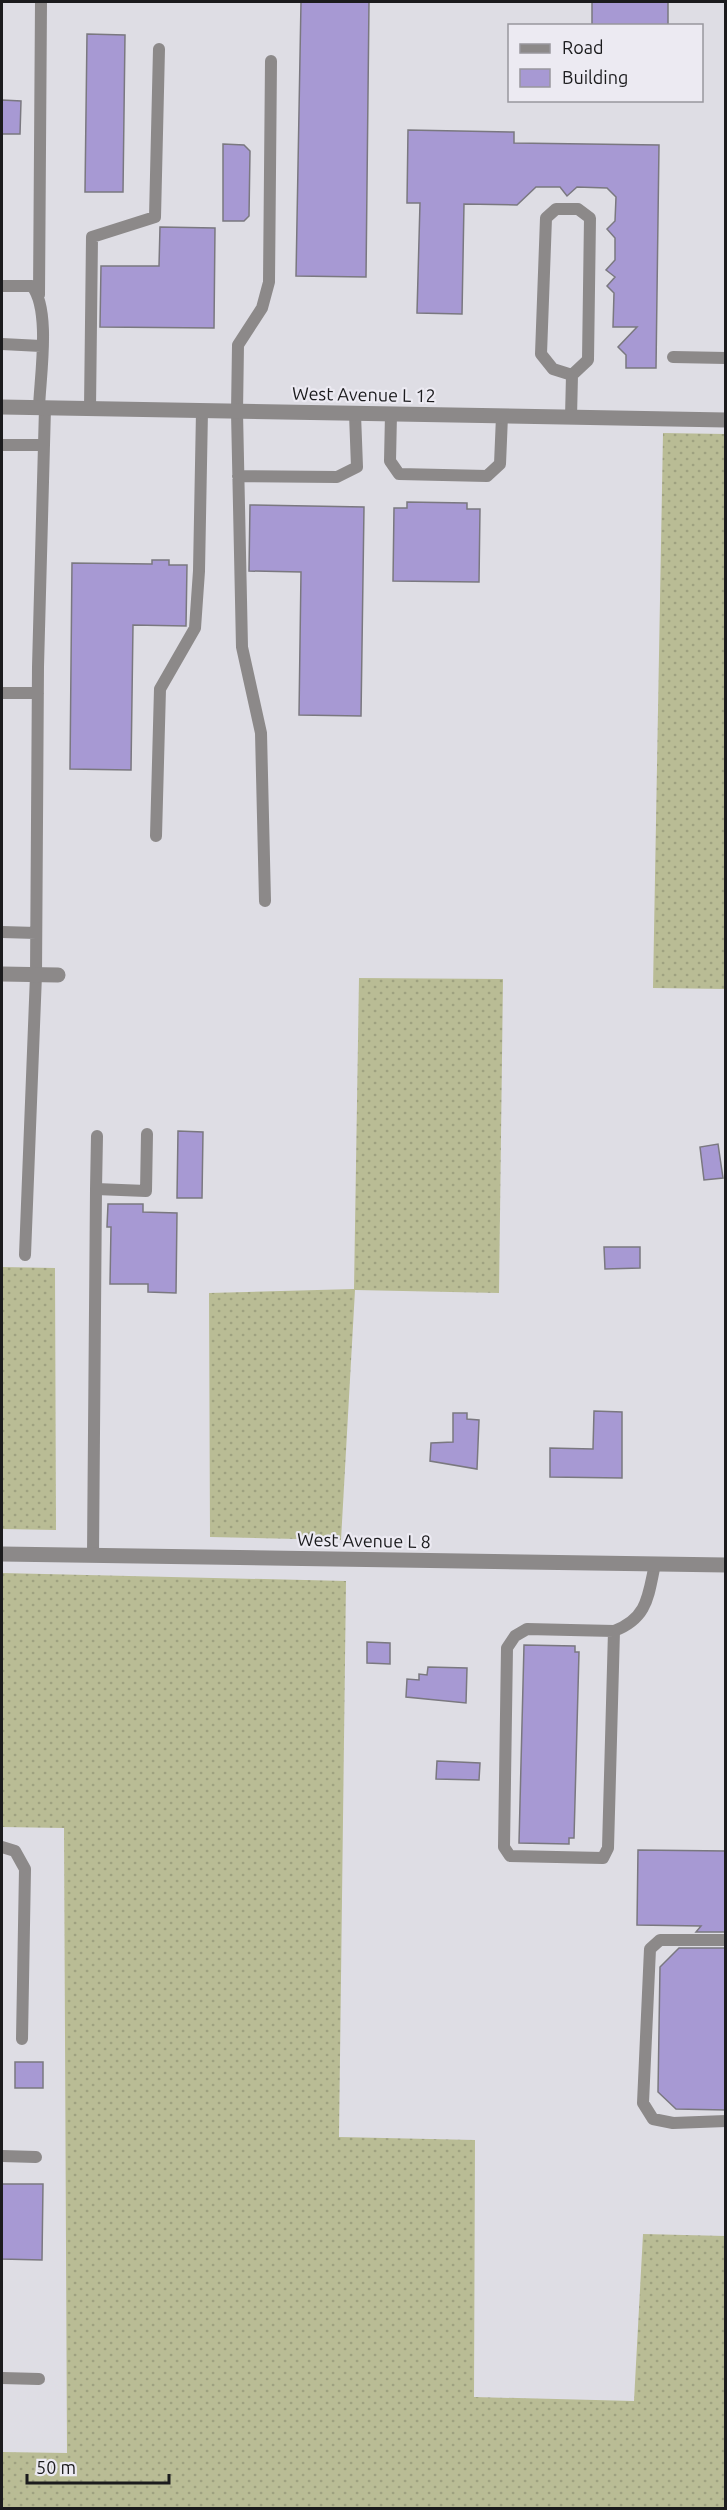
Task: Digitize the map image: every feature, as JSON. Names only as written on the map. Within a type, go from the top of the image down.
[{"type":"street","name":"West Avenue L 12","points":[[2,407],[726,420]]},
{"type":"street","points":[[2,974],[58,975]]},
{"type":"street","name":"West Avenue L 8","points":[[2,1554],[726,1565]]},
{"type":"lane","points":[[25,1255],[36,975],[38,693],[44,445],[42,312],[39,296],[42,2]]},
{"type":"lane","points":[[90,409],[92,237],[155,217],[159,49]]},
{"type":"lane","points":[[264,901],[261,733],[242,647],[237,411],[238,345],[262,308],[269,282],[271,61]]},
{"type":"lane","points":[[571,417],[572,375],[588,360],[590,218],[578,209],[556,209],[546,218],[541,354],[553,369],[572,375]]},
{"type":"lane","points":[[2,286],[32,286],[39,296]]},
{"type":"lane","points":[[2,344],[41,346]]},
{"type":"lane","points":[[673,357],[726,358]]},
{"type":"lane","points":[[156,836],[160,689],[195,628],[199,571],[202,411]]},
{"type":"lane","points":[[238,476],[337,477],[357,467],[355,414]]},
{"type":"lane","points":[[391,414],[390,462],[399,474],[487,476],[501,464],[502,416]]},
{"type":"lane","points":[[2,445],[44,445]]},
{"type":"lane","points":[[2,693],[38,693]]},
{"type":"lane","points":[[2,932],[36,933]]},
{"type":"lane","points":[[96,1189],[146,1191],[147,1134]]},
{"type":"lane","points":[[93,1555],[97,1136]]},
{"type":"lane","points":[[614,1631],[608,1848],[603,1858],[510,1856],[504,1847],[507,1648],[515,1636],[527,1629],[614,1631],[631,1624],[646,1605],[655,1564]]},
{"type":"lane","points":[[2,1847],[15,1851],[22,1859],[25,1869],[22,2039]]},
{"type":"lane","points":[[726,1940],[660,1940],[650,1949],[643,2103],[653,2119],[673,2123],[726,2121]]},
{"type":"lane","points":[[2,2156],[36,2157]]},
{"type":"lane","points":[[2,2379],[39,2379]]},
{"type":"green space","points":[[663,433],[725,434],[725,989],[653,988]]},
{"type":"green space","points":[[359,978],[503,979],[499,1293],[355,1290],[341,1540],[210,1537],[209,1293],[354,1289]]},
{"type":"green space","points":[[2,1267],[55,1268],[56,1530],[2,1529]]},
{"type":"green space","points":[[2,1573],[346,1581],[339,2137],[475,2140],[474,2397],[634,2401],[643,2234],[725,2236],[725,2508],[2,2508],[2,2452],[67,2453],[64,1828],[2,1827]]},
{"type":"building","points":[[301,2],[369,2],[366,277],[296,276]]},
{"type":"building","points":[[592,2],[668,2],[668,24],[592,24]]},
{"type":"building","points":[[87,34],[125,35],[123,192],[85,192]]},
{"type":"building","points":[[2,100],[21,101],[20,134],[2,134]]},
{"type":"building","points":[[408,130],[514,132],[514,143],[659,145],[656,368],[626,368],[626,355],[618,347],[637,327],[613,327],[614,293],[607,286],[615,277],[606,270],[615,260],[615,238],[607,229],[615,221],[616,197],[607,188],[577,187],[567,196],[560,187],[536,187],[517,205],[464,204],[462,314],[417,313],[420,203],[407,203]]},
{"type":"building","points":[[223,144],[244,145],[250,151],[249,216],[244,221],[223,221]]},
{"type":"building","points":[[160,227],[215,228],[214,328],[100,327],[101,266],[159,266]]},
{"type":"building","points":[[407,502],[467,503],[467,509],[480,509],[479,582],[393,581],[394,508],[407,508]]},
{"type":"building","points":[[250,505],[364,507],[361,716],[299,715],[301,572],[249,571]]},
{"type":"building","points":[[152,560],[169,560],[169,565],[187,565],[186,626],[133,625],[131,770],[70,769],[72,563],[152,564]]},
{"type":"building","points":[[178,1131],[203,1132],[202,1198],[177,1198]]},
{"type":"building","points":[[718,1144],[723,1178],[704,1180],[700,1147]]},
{"type":"building","points":[[108,1204],[143,1204],[143,1212],[177,1213],[176,1293],[148,1292],[148,1284],[110,1284],[111,1227],[107,1227]]},
{"type":"building","points":[[604,1247],[640,1247],[640,1268],[605,1269]]},
{"type":"building","points":[[594,1411],[622,1412],[622,1478],[550,1477],[550,1448],[593,1449]]},
{"type":"building","points":[[453,1413],[467,1413],[467,1419],[479,1420],[477,1469],[430,1461],[431,1443],[453,1442]]},
{"type":"building","points":[[367,1642],[390,1643],[390,1664],[367,1663]]},
{"type":"building","points":[[524,1645],[575,1646],[575,1652],[579,1652],[574,1838],[569,1838],[569,1844],[519,1843]]},
{"type":"building","points":[[428,1667],[467,1668],[466,1703],[406,1697],[407,1679],[419,1680],[419,1674],[427,1675]]},
{"type":"building","points":[[437,1761],[480,1763],[479,1780],[436,1779]]},
{"type":"building","points":[[638,1850],[726,1851],[726,1932],[696,1932],[701,1926],[637,1925]]},
{"type":"building","points":[[679,1948],[726,1948],[726,2110],[676,2109],[658,2092],[660,1967]]},
{"type":"building","points":[[15,2062],[43,2062],[43,2088],[15,2088]]},
{"type":"building","points":[[2,2184],[43,2184],[42,2260],[2,2259]]}]
